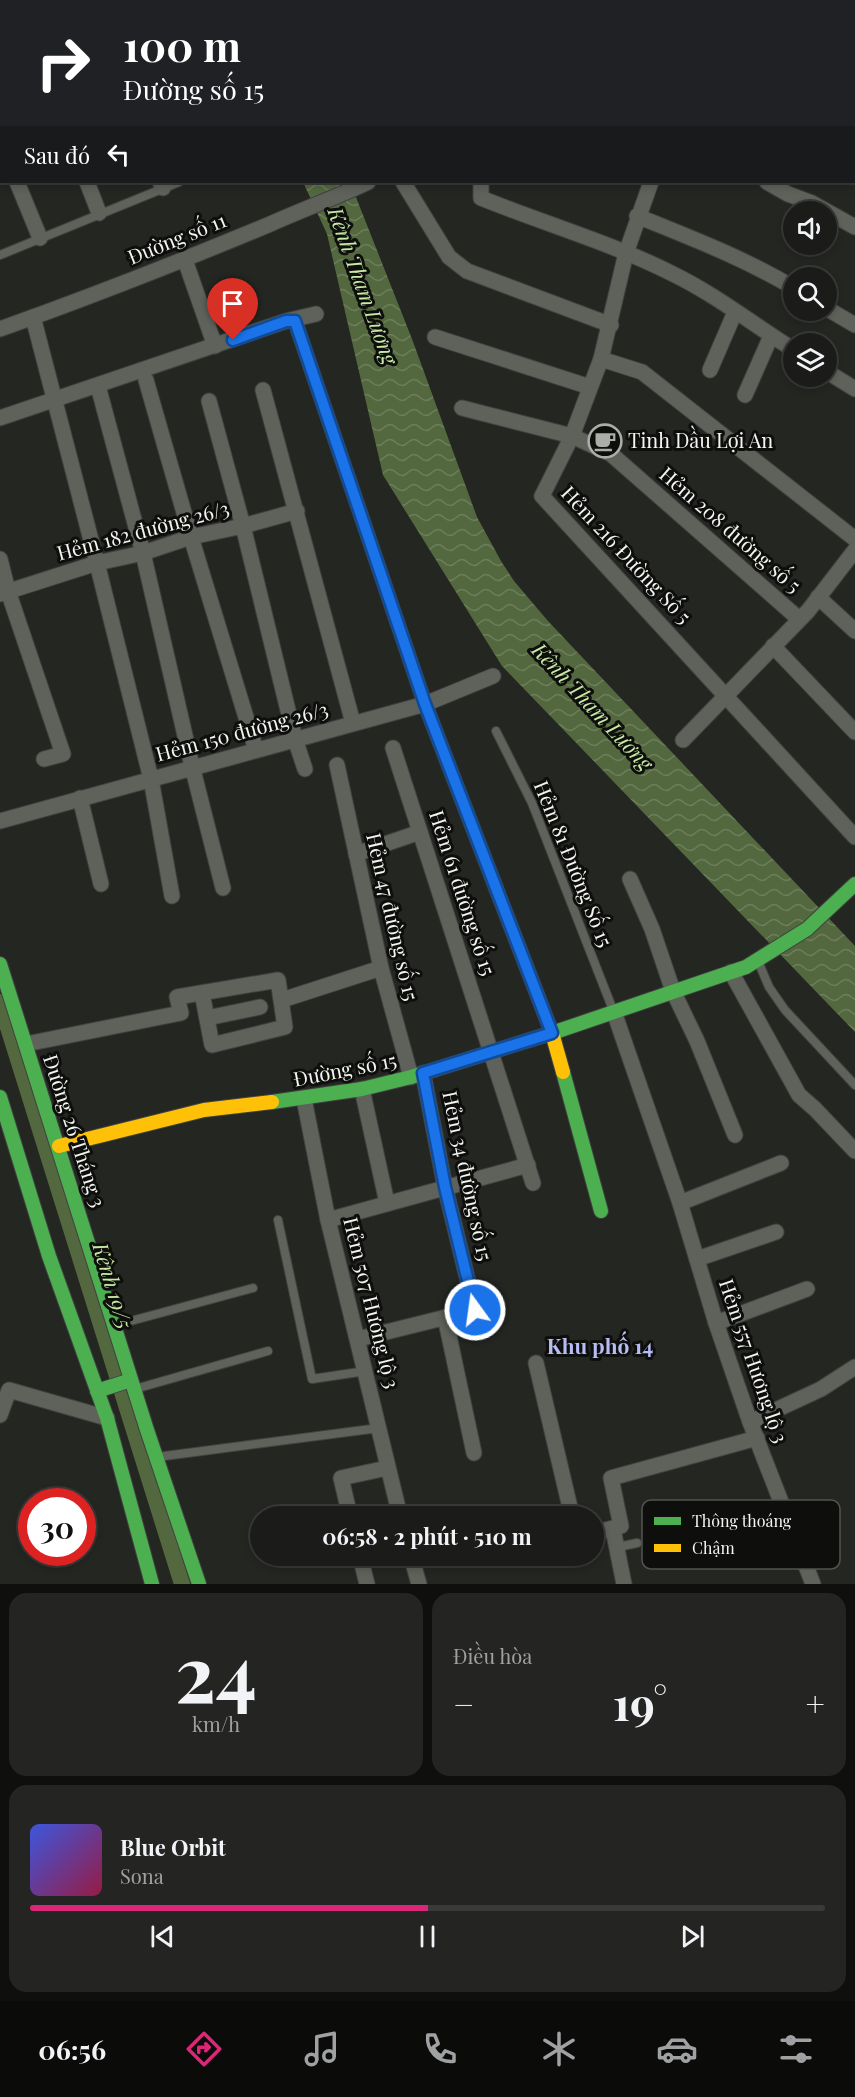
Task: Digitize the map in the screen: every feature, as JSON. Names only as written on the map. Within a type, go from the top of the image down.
[{"type":"street","points":[[17,183],[40,238]]},
{"type":"street","points":[[87,183],[99,213]]},
{"type":"street","name":"Đường số 11","points":[[0,329],[185,260],[333,199],[366,183]]},
{"type":"street","points":[[404,183],[448,257],[467,271],[610,326]]},
{"type":"street","points":[[481,183],[481,198],[626,253],[674,274],[783,343]]},
{"type":"street","name":"Hẻm 216 Đường Số 5","points":[[651,183],[626,253],[601,358],[572,436],[542,496],[855,837]]},
{"type":"street","points":[[769,183],[788,194],[812,203],[855,227]]},
{"type":"street","points":[[638,216],[724,251],[783,281]]},
{"type":"street","points":[[185,260],[215,346]]},
{"type":"street","points":[[710,370],[735,312]]},
{"type":"street","points":[[0,418],[286,321],[295,321],[316,314]]},
{"type":"street","points":[[837,314],[855,325]]},
{"type":"street","points":[[33,317],[98,563],[151,779],[172,896]]},
{"type":"street","points":[[295,321],[425,704],[552,1033],[601,1211]]},
{"type":"street","points":[[745,395],[771,336]]},
{"type":"street","points":[[435,337],[590,387]]},
{"type":"street","points":[[601,358],[642,372],[855,539]]},
{"type":"street","points":[[837,378],[855,389]]},
{"type":"street","points":[[146,380],[256,750]]},
{"type":"street","points":[[98,386],[144,553],[192,766],[223,888]]},
{"type":"street","points":[[263,390],[353,723]]},
{"type":"street","points":[[208,401],[243,526],[295,739],[305,769]]},
{"type":"street","name":"Hẻm 208 đường số 5","points":[[462,408],[572,436],[611,454],[800,619]]},
{"type":"street","name":"Hẻm 182 đường 26/3","points":[[4,593],[98,563],[144,553],[191,537],[297,511]]},
{"type":"street","name":"Hẻm 208 đường số 5","points":[[683,740],[800,619],[855,550]]},
{"type":"street","points":[[0,559],[4,593],[63,754],[45,759]]},
{"type":"street","points":[[818,597],[855,631]]},
{"type":"street","points":[[773,646],[855,732]]},
{"type":"street","name":"Hẻm 150 đường 26/3","points":[[0,821],[192,766],[425,704],[494,676]]},
{"type":"street","name":"Hẻm 61 đường số 15","points":[[393,748],[533,1183]]},
{"type":"street","name":"Hẻm 47 đường số 15","points":[[337,765],[381,968],[417,1075]]},
{"type":"street","points":[[80,798],[101,884]]},
{"type":"street","points":[[356,854],[420,832]]},
{"type":"street","points":[[630,879],[673,991],[697,1041],[735,1135]]},
{"type":"street","points":[[762,957],[807,929],[855,884]]},
{"type":"street","name":"Đường số 15","points":[[59,1146],[204,1110],[304,1099],[362,1089],[417,1075],[552,1033],[746,967],[762,957]]},
{"type":"street","name":"Đường 26 Tháng 3","points":[[0,964],[59,1146],[155,1458],[199,1584]]},
{"type":"street","points":[[282,1000],[381,968]]},
{"type":"street","points":[[731,972],[799,1095],[855,1151]]},
{"type":"street","points":[[26,1044],[181,1013],[177,997],[278,980],[285,1027],[212,1045],[202,993]]},
{"type":"street","points":[[207,1018],[260,1007]]},
{"type":"street","name":"Hẻm 557 Hương lộ 3","points":[[614,1012],[680,1203],[716,1323],[750,1422],[780,1500]]},
{"type":"street","name":"Hẻm 34 đường số 15","points":[[358,1339],[475,1310],[417,1075]]},
{"type":"street","points":[[362,1089],[387,1203]]},
{"type":"street","points":[[0,1097],[49,1256],[103,1390],[107,1418],[152,1584]]},
{"type":"street","name":"Hẻm 507 Hương lộ 3","points":[[304,1099],[328,1220],[397,1506]]},
{"type":"street","points":[[680,1203],[782,1163]]},
{"type":"street","points":[[328,1220],[528,1165]]},
{"type":"street","points":[[697,1259],[776,1232]]},
{"type":"street","points":[[716,1323],[807,1289]]},
{"type":"street","points":[[445,1317],[474,1453]]},
{"type":"street","points":[[536,1364],[570,1506]]},
{"type":"street","points":[[750,1422],[821,1389],[855,1367]]},
{"type":"street","points":[[103,1390],[131,1383]]},
{"type":"street","points":[[0,1415],[4,1388],[107,1418]]},
{"type":"street","points":[[604,1531],[621,1526],[611,1478],[757,1438]]},
{"type":"street","points":[[348,1506],[341,1478],[387,1468]]},
{"type":"street","points":[[613,1529],[624,1584]]},
{"type":"street","points":[[362,1566],[366,1584]]},
{"type":"street","points":[[414,1566],[418,1584]]},
{"type":"street","name":"Hẻm 557 Hương lộ 3","points":[[806,1569],[812,1584]]},
{"type":"lane","points":[[0,255],[161,185]]},
{"type":"lane","name":"Hẻm 81 Đường Số 15","points":[[496,731],[532,803],[614,1012]]},
{"type":"lane","points":[[762,957],[769,987],[785,1010],[855,1085]]},
{"type":"lane","points":[[278,1220],[312,1379],[366,1371]]},
{"type":"lane","points":[[115,1326],[253,1288]]},
{"type":"lane","points":[[131,1383],[268,1351]]},
{"type":"lane","points":[[155,1458],[379,1428]]},
{"type":"lane","points":[[618,1547],[637,1543]]},
{"type":"water","name":"Kênh Tham Lương","points":[[303,183],[350,183],[412,339],[477,517],[514,581],[548,621],[855,946],[855,1032],[502,666],[383,475],[327,234]]},
{"type":"waterway","name":"Kênh 19/5","points":[[0,1002],[182,1584]]},
{"type":"traffic: fast","points":[[295,321],[425,704],[496,888]]},
{"type":"traffic: fast","points":[[272,1102],[362,1089],[411,1077],[552,1033],[746,967],[807,929],[855,884]]},
{"type":"traffic: fast","points":[[0,964],[147,1430],[199,1584]]},
{"type":"traffic: fast","points":[[563,1072],[601,1211]]},
{"type":"traffic: fast","points":[[0,1097],[49,1256],[107,1418],[152,1584]]},
{"type":"traffic: fast","points":[[97,1391],[131,1380]]},
{"type":"traffic: slow","points":[[496,888],[552,1033],[563,1072]]},
{"type":"traffic: slow","points":[[59,1146],[204,1110],[272,1102]]},
{"type":"place","name":"Tinh Dầu Lợi An","points":[[605,441]]},
{"type":"district","name":"Khu phố 14","points":[[600,1347]]},
{"type":"route","points":[[233,340],[286,321],[295,321],[425,704],[552,1033],[423,1073],[445,1187],[475,1310]]}]
